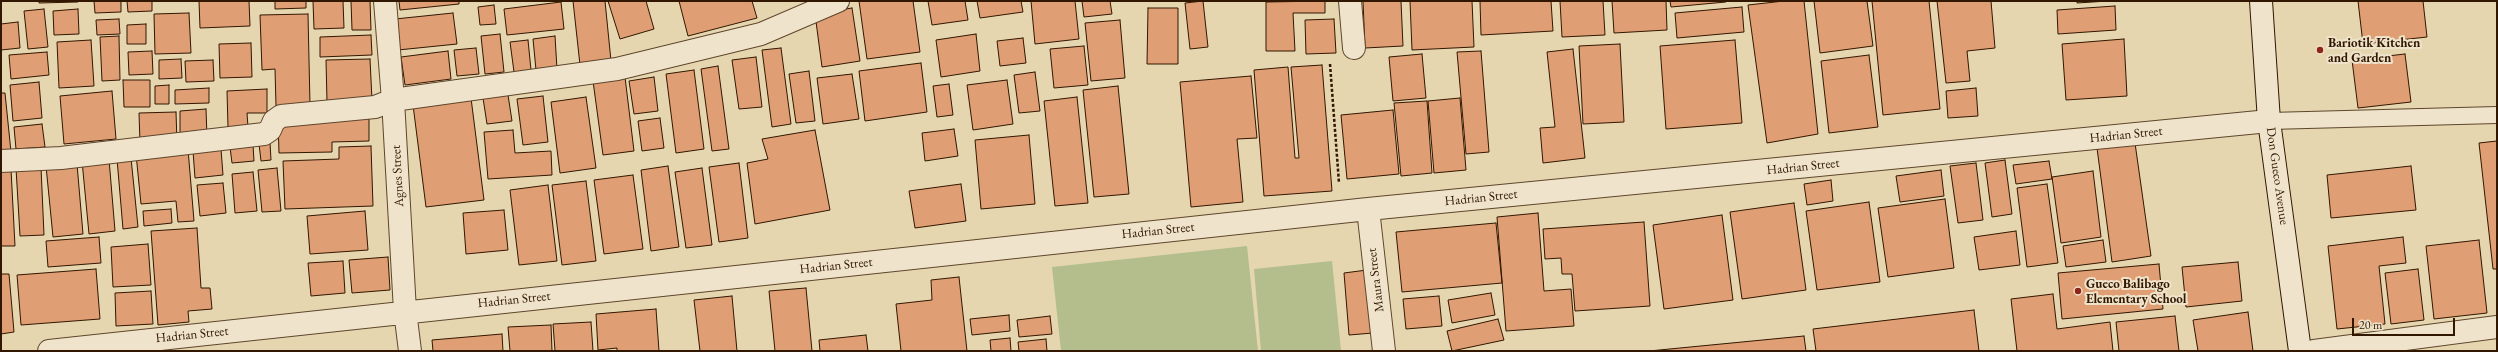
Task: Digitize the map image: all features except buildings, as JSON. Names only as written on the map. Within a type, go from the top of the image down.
[{"type":"street","name":"Agnes Street","points":[[385,1],[393,100],[405,311],[410,351]]},
{"type":"street","points":[[1,160],[61,158],[264,134],[270,130],[274,120],[281,116],[374,107],[393,100],[617,68],[761,34],[838,1]]},
{"type":"street","points":[[1350,1],[1354,48]]},
{"type":"street","name":"Don Gueco Avenue","points":[[2261,1],[2269,121],[2300,351]]},
{"type":"street","name":"Hadrian Street","points":[[49,351],[405,311],[1368,209],[2269,121]]},
{"type":"street","name":"Maura Street","points":[[1368,209],[1384,351]]},
{"type":"street","points":[[2314,351],[2497,327]]},
{"type":"lane","points":[[2269,121],[2497,115]]},
{"type":"path","points":[[1342,212],[1329,65],[1354,48]]},
{"type":"green space","points":[[1247,246],[1258,351],[1061,351],[1052,267]]},
{"type":"green space","points":[[1332,261],[1341,351],[1261,351],[1254,269]]},
{"type":"place","name":"Bariotik Kitchen and Garden","points":[[2320,50]]},
{"type":"place","name":"Gueco Balibago Elementary School","points":[[2078,291]]}]
